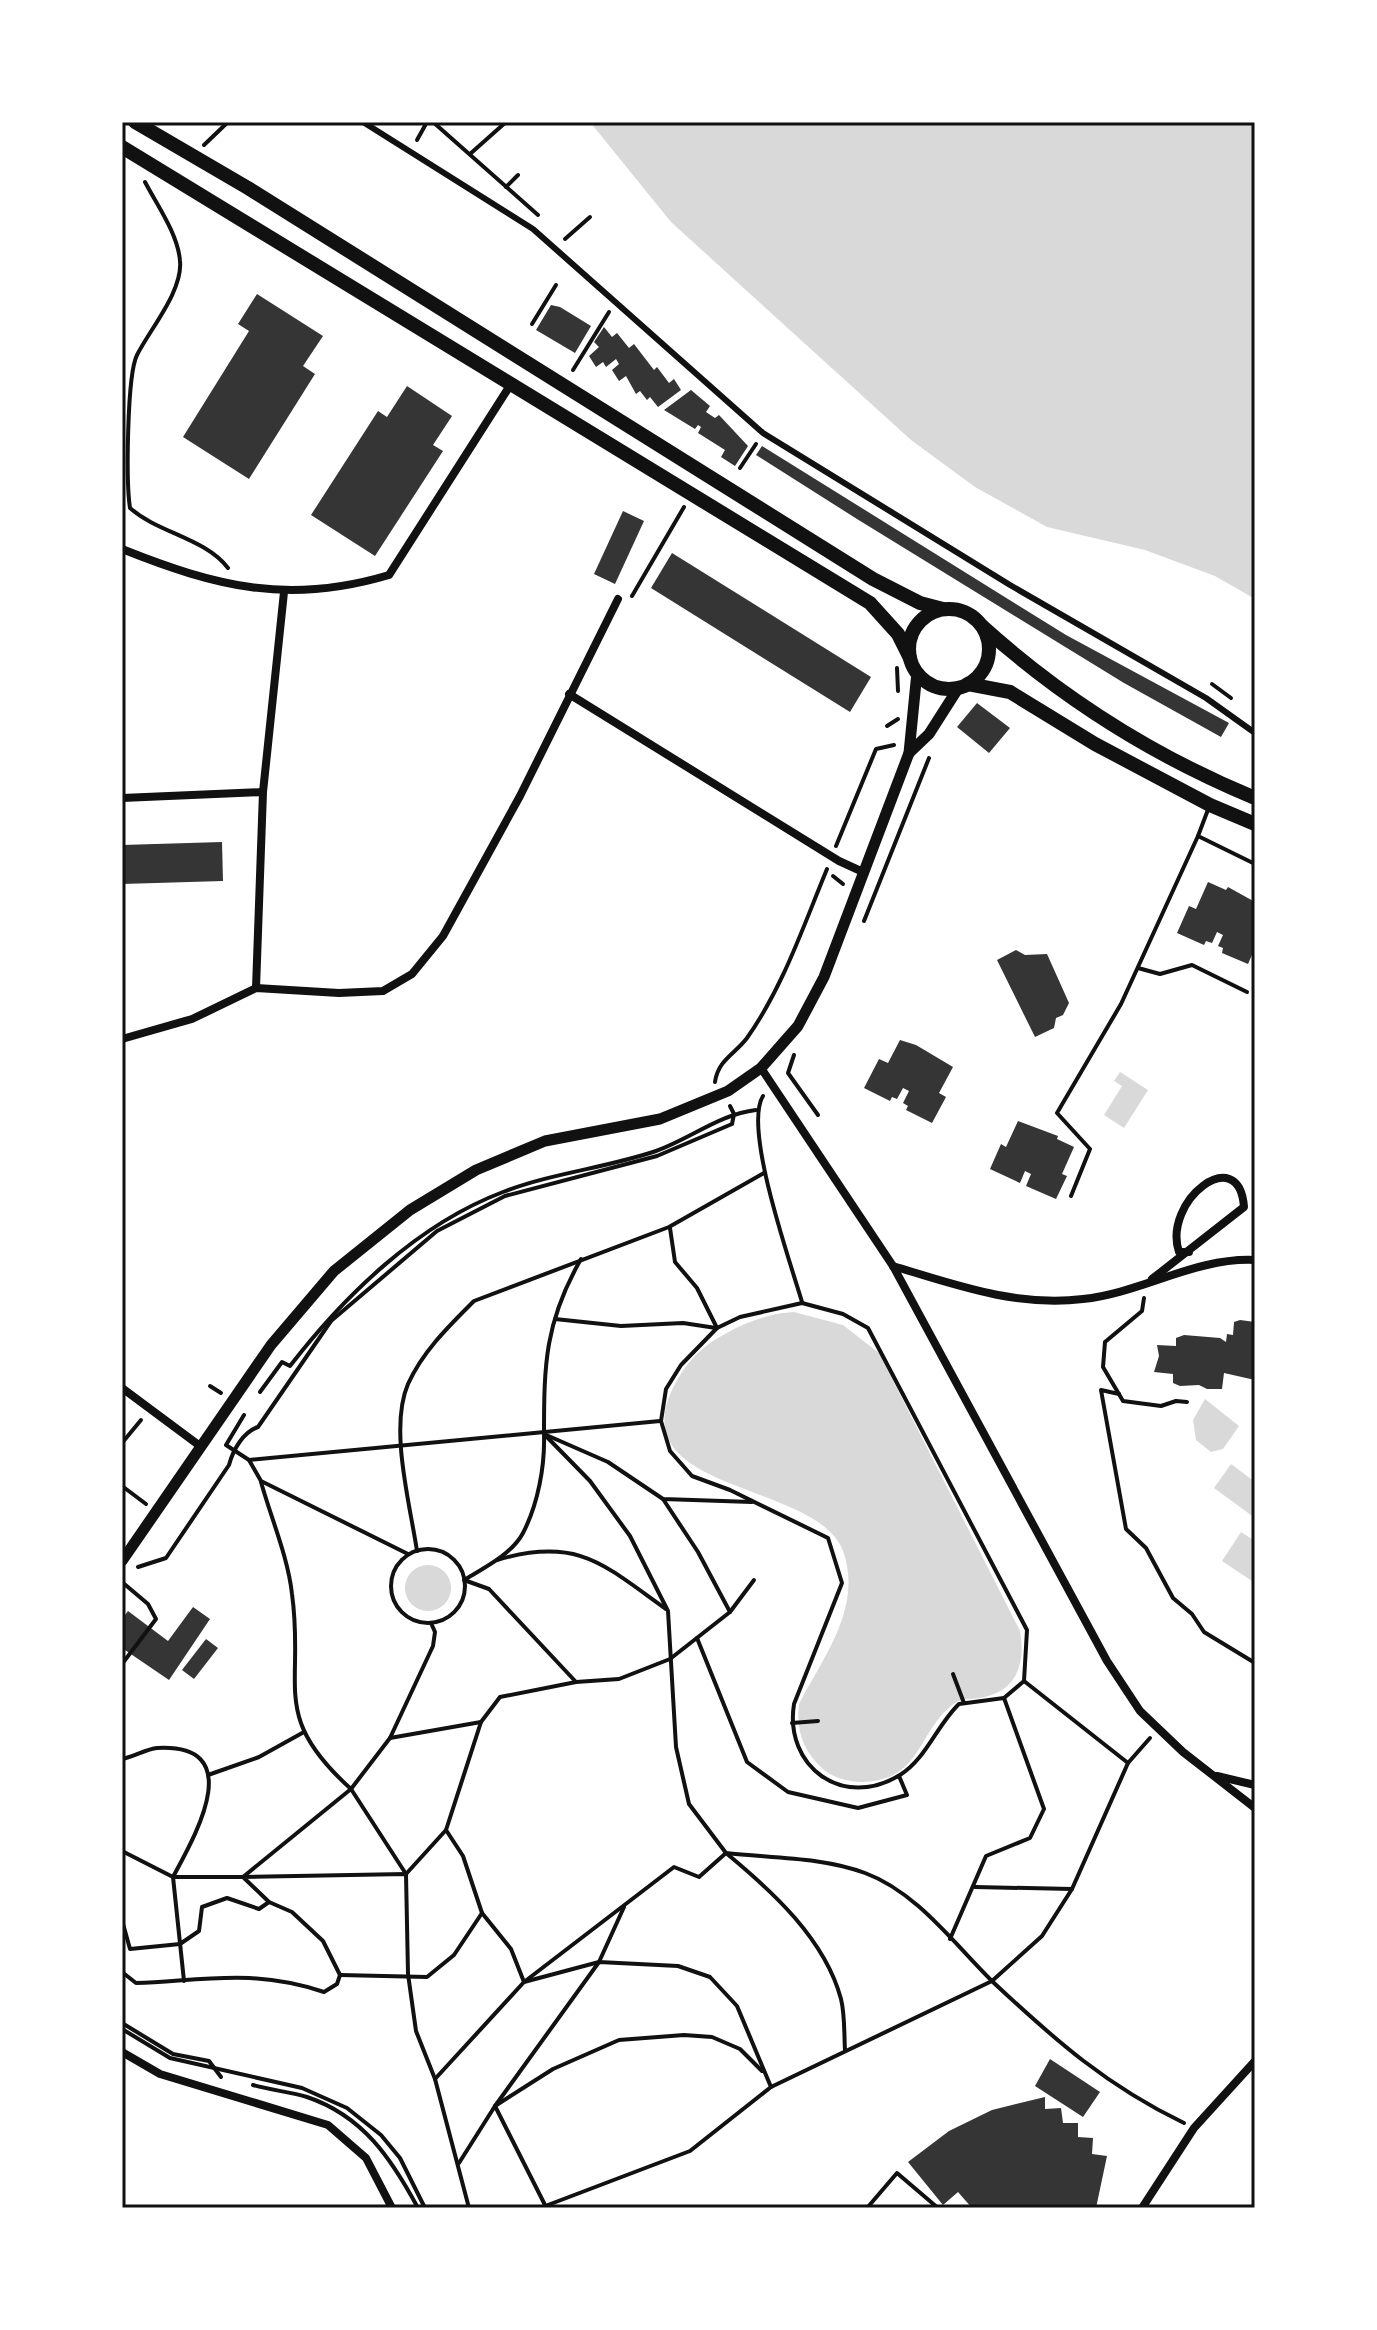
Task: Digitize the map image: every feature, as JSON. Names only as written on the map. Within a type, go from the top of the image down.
[{"type":"main road","points":[[135,122],[873,579],[920,603],[969,614],[1041,677],[1107,721],[1220,784],[1255,798]]},
{"type":"main road","points":[[122,147],[870,603],[898,634],[917,672],[936,686],[1010,692],[1095,744],[1210,805],[1255,824]]},
{"type":"main road","points":[[910,658],[912,632],[920,621],[943,609]]},
{"type":"main road","points":[[964,686],[985,665],[989,652],[982,626]]},
{"type":"street","points":[[363,122],[533,229],[763,433],[1010,585],[1206,698],[1255,733]]},
{"type":"street","points":[[122,549],[202,579],[284,592],[352,586],[389,575],[512,383]]},
{"type":"street","points":[[256,988],[263,792],[284,592]]},
{"type":"street","points":[[122,1039],[192,1019],[256,988],[339,993],[383,991],[412,974],[450,923],[520,796],[618,599]]},
{"type":"street","points":[[122,1561],[271,1345],[334,1271],[410,1210],[476,1170],[545,1141],[660,1119],[722,1094],[761,1068],[798,1026],[824,977],[909,753],[917,672]]},
{"type":"street","points":[[909,753],[929,734],[964,686]]},
{"type":"street","points":[[569,694],[832,857],[863,872]]},
{"type":"street","points":[[122,798],[263,792]]},
{"type":"street","points":[[761,1068],[893,1266],[1107,1661],[1140,1711],[1212,1775],[1255,1808]]},
{"type":"street","points":[[1189,1252],[1179,1252],[1177,1247],[1178,1224],[1183,1206],[1193,1191],[1210,1180],[1237,1182],[1243,1190],[1244,1207]]},
{"type":"street","points":[[1243,1190],[1255,1188]]},
{"type":"street","points":[[1145,1284],[1244,1207],[1255,1204]]},
{"type":"street","points":[[893,1266],[1021,1301],[1084,1299],[1241,1259],[1255,1260]]},
{"type":"street","points":[[122,1388],[200,1446]]},
{"type":"street","points":[[1212,1775],[1255,1785]]},
{"type":"street","points":[[122,2052],[160,2074],[328,2125],[366,2158],[392,2208]]},
{"type":"street","points":[[1142,2208],[1194,2128],[1255,2061]]},
{"type":"lane","points":[[1071,1196],[1090,1149],[1057,1113],[1121,1004],[1210,805]]},
{"type":"lane","points":[[1198,836],[1255,864]]},
{"type":"lane","points":[[1138,968],[1160,974],[1192,965],[1247,992]]},
{"type":"lane","points":[[122,1664],[156,1619],[148,1604],[124,1583]]},
{"type":"lane","points":[[867,2208],[897,2173],[938,2208]]},
{"type":"path","points":[[192,156],[228,122]]},
{"type":"path","points":[[418,141],[430,122],[541,218]]},
{"type":"path","points":[[470,154],[506,122]]},
{"type":"path","points":[[506,187],[518,175]]},
{"type":"path","points":[[145,182],[170,231],[180,262],[170,298],[135,357],[126,485],[130,508],[152,525],[208,551],[226,565],[236,585]]},
{"type":"path","points":[[553,229],[565,240],[590,217]]},
{"type":"path","points":[[532,324],[556,285]]},
{"type":"path","points":[[573,370],[602,317],[617,305]]},
{"type":"path","points":[[740,468],[756,444]]},
{"type":"path","points":[[632,596],[684,507]]},
{"type":"path","points":[[892,656],[897,669],[898,693]]},
{"type":"path","points":[[887,726],[900,719],[898,706]]},
{"type":"path","points":[[124,1583],[139,1566],[166,1558],[235,1450],[249,1430],[258,1427],[331,1321],[437,1231],[505,1196],[657,1156],[732,1124],[734,1114],[715,1081],[716,1073],[771,1003],[876,749],[892,745],[909,753]]},
{"type":"path","points":[[788,1073],[762,1097],[756,1110],[764,1173],[802,1303]]},
{"type":"path","points":[[256,1398],[282,1362],[290,1366],[329,1315],[433,1227],[503,1192],[656,1151],[734,1114],[756,1110]]},
{"type":"path","points":[[417,1551],[402,1448],[402,1415],[408,1385],[428,1350],[452,1323],[474,1301],[669,1227],[764,1173]]},
{"type":"path","points":[[669,1227],[675,1262],[697,1288],[717,1328]]},
{"type":"path","points":[[464,1580],[496,1561],[523,1534],[545,1464],[544,1356],[564,1288],[581,1259]]},
{"type":"path","points":[[1145,1284],[1142,1311],[1105,1342],[1103,1367],[1123,1401],[1161,1406],[1176,1401],[1187,1402]]},
{"type":"path","points":[[802,1303],[843,1314],[868,1328],[1027,1630],[1024,1681],[1004,1698],[956,1706],[915,1763],[899,1776],[865,1788],[837,1785],[815,1773],[799,1754],[791,1723],[794,1704],[842,1583],[828,1538],[755,1502],[692,1476],[670,1451],[661,1421],[666,1389],[681,1365],[717,1328],[740,1317],[802,1303]]},
{"type":"path","points":[[555,1319],[621,1326],[683,1323],[717,1328]]},
{"type":"path","points":[[1119,1394],[1101,1390],[1126,1529],[1146,1548],[1173,1598],[1192,1614],[1204,1632],[1255,1663]]},
{"type":"path","points":[[122,1443],[150,1408]]},
{"type":"path","points":[[247,1410],[226,1445],[249,1460],[261,1481],[292,1594],[295,1710],[317,1753],[351,1789],[406,1874],[408,1974],[416,2031],[435,2079],[469,2208]]},
{"type":"path","points":[[249,1460],[402,1448],[661,1421]]},
{"type":"path","points":[[544,1434],[608,1462],[663,1499],[698,1552],[730,1612]]},
{"type":"path","points":[[544,1434],[590,1481],[630,1536],[668,1611],[676,1747],[689,1804],[726,1853],[769,1888],[821,1953],[841,2000],[845,2050]]},
{"type":"path","points":[[261,1481],[408,1554]]},
{"type":"path","points":[[122,1486],[155,1510]]},
{"type":"path","points":[[663,1499],[755,1502]]},
{"type":"path","points":[[438,1550],[447,1554],[456,1561],[464,1580],[464,1592],[453,1613],[431,1623],[408,1617],[393,1597],[393,1573],[408,1554],[417,1551],[438,1550]]},
{"type":"path","points":[[496,1561],[546,1552],[596,1560],[668,1611]]},
{"type":"path","points":[[464,1580],[489,1589],[576,1682]]},
{"type":"path","points":[[122,1851],[173,1877],[406,1874],[446,1830],[481,1722],[500,1697],[576,1682],[619,1679],[670,1659],[730,1612],[754,1580]]},
{"type":"path","points":[[243,1877],[351,1789],[390,1738],[433,1646],[435,1632],[431,1623]]},
{"type":"path","points":[[697,1638],[747,1762],[788,1792],[858,1808],[907,1795],[899,1776]]},
{"type":"path","points":[[953,1674],[964,1703]]},
{"type":"path","points":[[1024,1681],[1128,1763]]},
{"type":"path","points":[[950,1939],[986,1856],[1030,1838],[1044,1809],[1004,1698]]},
{"type":"path","points":[[791,1723],[818,1721]]},
{"type":"path","points":[[390,1738],[481,1722]]},
{"type":"path","points":[[495,2106],[542,2207],[690,2151],[771,2087],[992,1981],[1042,1936],[1072,1889],[1128,1763],[1158,1729]]},
{"type":"path","points":[[207,1776],[259,1757],[304,1732]]},
{"type":"path","points":[[122,1759],[154,1748],[189,1750],[201,1761],[207,1776],[210,1799],[203,1821],[173,1877],[184,1981]]},
{"type":"path","points":[[446,1830],[463,1856],[482,1913],[511,1949],[524,1982]]},
{"type":"path","points":[[435,2079],[524,1982],[625,1903],[674,1867],[699,1877],[726,1853],[817,1863],[865,1873],[912,1902],[1069,2053],[1156,2109],[1194,2128]]},
{"type":"path","points":[[122,1972],[136,1983],[244,1975],[275,1979],[324,1992],[337,1984],[340,1975],[323,1941],[292,1912],[269,1902],[243,1877]]},
{"type":"path","points":[[975,1887],[1072,1889]]},
{"type":"path","points":[[122,1920],[130,1949],[180,1944],[199,1931],[202,1907],[227,1898],[259,1909],[269,1902]]},
{"type":"path","points":[[459,2163],[495,2106],[599,1962],[625,1903]]},
{"type":"path","points":[[340,1975],[408,1974],[427,1977],[454,1955],[482,1913]]},
{"type":"path","points":[[524,1982],[599,1962],[678,1966],[710,1977],[737,2006],[771,2087]]},
{"type":"path","points":[[122,2023],[173,2054],[209,2061],[220,2076],[293,2096],[304,2096],[347,2116],[375,2139],[418,2208]]},
{"type":"path","points":[[495,2106],[553,2069],[619,2040],[684,2035],[712,2037],[740,2049],[763,2073],[771,2087]]},
{"type":"shaded area","points":[[590,122],[1255,122],[1255,599],[1215,576],[1145,550],[1047,527],[975,487],[911,440],[671,222]]},
{"type":"shaded area","points":[[1120,1072],[1148,1090],[1124,1128],[1104,1115],[1122,1086],[1114,1081]]},
{"type":"shaded area","points":[[794,1312],[843,1325],[879,1353],[1020,1631],[1020,1663],[1006,1688],[981,1698],[955,1703],[933,1726],[908,1763],[897,1773],[883,1779],[858,1782],[832,1775],[810,1755],[800,1732],[799,1704],[829,1649],[844,1611],[848,1572],[843,1551],[826,1528],[799,1511],[698,1468],[675,1449],[664,1424],[672,1390],[700,1351],[750,1322]]},
{"type":"shaded area","points":[[1205,1399],[1239,1426],[1223,1449],[1211,1452],[1196,1440],[1193,1420]]},
{"type":"shaded area","points":[[1231,1464],[1255,1482],[1255,1518],[1214,1488]]},
{"type":"shaded area","points":[[1241,1532],[1255,1541],[1255,1583],[1222,1561]]},
{"type":"shaded area","points":[[428,1565],[444,1572],[451,1588],[444,1604],[428,1611],[412,1604],[405,1588],[412,1572]]},
{"type":"building","points":[[257,294],[323,336],[303,366],[315,374],[249,479],[183,437],[249,331],[238,324]]},
{"type":"building","points":[[551,305],[560,307],[591,326],[575,353],[536,330]]},
{"type":"building","points":[[604,327],[612,337],[617,333],[629,348],[634,344],[654,370],[657,367],[669,383],[674,379],[681,390],[658,407],[640,391],[636,394],[626,376],[619,381],[612,370],[619,364],[616,359],[606,367],[603,362],[596,367],[589,356],[599,347],[594,342]]},
{"type":"building","points":[[407,386],[452,416],[433,445],[443,451],[375,556],[311,515],[378,411],[387,417]]},
{"type":"building","points":[[691,390],[710,406],[706,412],[715,418],[719,415],[748,446],[735,466],[721,457],[725,450],[698,433],[701,427],[698,425],[695,429],[664,410]]},
{"type":"building","points":[[762,446],[1066,635],[1229,723],[1221,737],[1124,683],[756,455]]},
{"type":"building","points":[[623,511],[644,521],[615,584],[594,574]]},
{"type":"building","points":[[672,553],[871,677],[850,712],[651,588]]},
{"type":"building","points":[[977,703],[1010,728],[989,753],[957,727]]},
{"type":"building","points":[[222,842],[223,881],[122,884],[122,845]]},
{"type":"building","points":[[1208,882],[1226,890],[1228,887],[1255,902],[1255,948],[1248,964],[1222,953],[1223,948],[1218,946],[1223,935],[1217,932],[1212,943],[1206,941],[1204,945],[1177,933],[1189,906],[1196,909]]},
{"type":"building","points":[[1016,950],[1025,955],[1047,954],[1069,1003],[1063,1015],[1056,1018],[1054,1028],[1035,1037],[997,960]]},
{"type":"building","points":[[900,1040],[916,1045],[953,1067],[939,1093],[946,1097],[932,1123],[906,1110],[908,1106],[903,1103],[909,1091],[903,1088],[897,1099],[892,1097],[890,1101],[864,1088],[879,1059],[888,1063]]},
{"type":"building","points":[[1018,1121],[1058,1136],[1057,1139],[1074,1147],[1062,1174],[1067,1176],[1056,1199],[1026,1186],[1031,1174],[1025,1171],[1020,1183],[990,1169],[1001,1144],[1006,1147]]},
{"type":"building","points":[[1234,1322],[1255,1322],[1255,1380],[1224,1373],[1222,1389],[1207,1389],[1199,1385],[1180,1386],[1173,1383],[1173,1374],[1154,1372],[1159,1356],[1157,1345],[1176,1346],[1176,1338],[1184,1335],[1220,1338],[1226,1342],[1227,1334],[1233,1335]]},
{"type":"building","points":[[193,1607],[210,1619],[169,1680],[122,1648],[122,1619],[128,1611],[168,1641]]},
{"type":"building","points":[[206,1639],[218,1648],[194,1679],[182,1670]]},
{"type":"building","points":[[1050,2059],[1100,2092],[1083,2117],[1035,2086]]},
{"type":"building","points":[[1045,2097],[1045,2109],[1061,2108],[1063,2123],[1078,2123],[1078,2137],[1093,2138],[1092,2154],[1107,2156],[1096,2208],[972,2208],[958,2192],[943,2205],[908,2162],[949,2131],[992,2110]]}]
